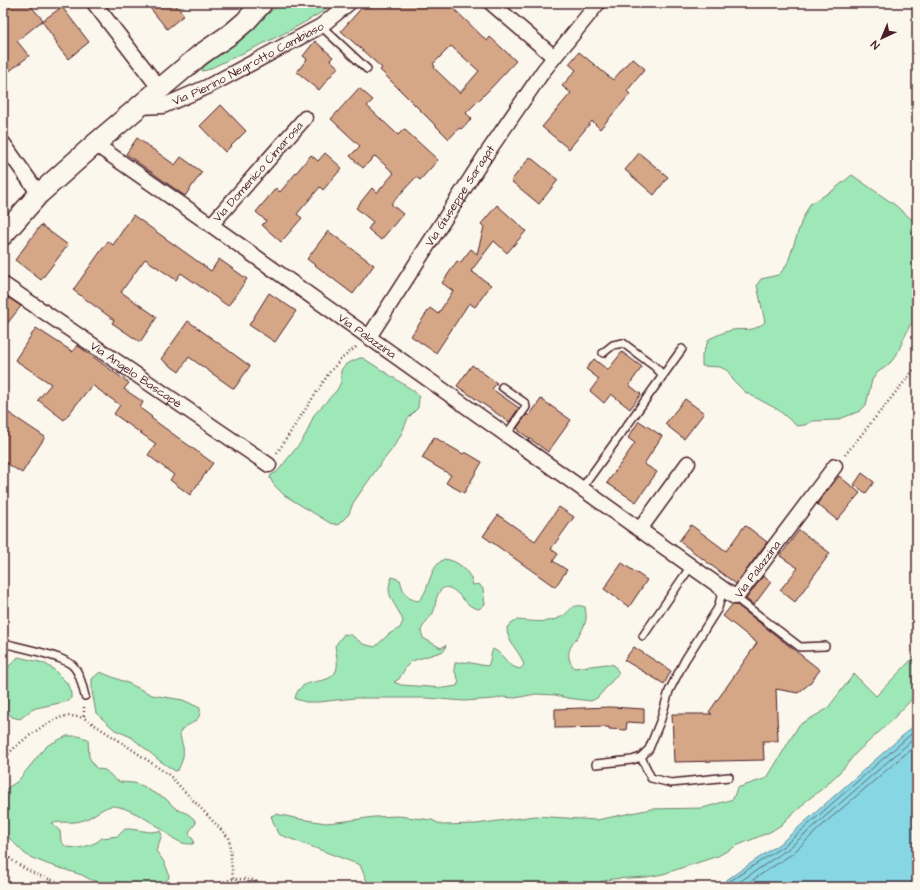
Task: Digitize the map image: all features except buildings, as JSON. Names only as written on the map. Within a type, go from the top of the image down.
[{"type":"street","points":[[94,3],[160,89]]},
{"type":"street","name":"Via Pierino Negrotto Cambiaso","points":[[3,235],[39,194],[94,144],[139,108],[200,55],[240,15],[258,3]]},
{"type":"street","name":"Via Pierino Negrotto Cambiaso","points":[[200,55],[232,33],[246,21],[262,3]]},
{"type":"street","name":"Via Pierino Negrotto Cambiaso","points":[[139,108],[163,106],[195,92],[321,26],[349,3]]},
{"type":"street","points":[[491,3],[554,57]]},
{"type":"street","name":"Via Giuseppe Saragat","points":[[369,337],[485,156],[554,57],[598,3]]},
{"type":"street","name":"Via Domenico Cimarosa","points":[[211,225],[305,118]]},
{"type":"street","points":[[3,142],[39,194]]},
{"type":"street","name":"Via Palazzina","points":[[94,144],[507,434],[738,599],[836,466]]},
{"type":"street","name":"Via Angelo Bascapè","points":[[3,284],[269,465]]},
{"type":"street","points":[[640,529],[688,463]]},
{"type":"lane","points":[[321,26],[367,69]]},
{"type":"lane","points":[[603,353],[613,345],[623,343],[654,366],[663,375]]},
{"type":"lane","points":[[582,488],[682,349]]},
{"type":"lane","points":[[502,387],[525,403],[526,406],[507,434]]},
{"type":"lane","points":[[643,636],[691,566]]},
{"type":"lane","points":[[596,764],[632,760],[640,757],[648,749],[661,719],[669,691],[685,660],[718,608],[723,589]]},
{"type":"lane","points":[[738,599],[800,647],[825,646]]},
{"type":"lane","points":[[3,643],[57,657],[73,665],[80,677],[84,696]]},
{"type":"lane","points":[[640,757],[651,778],[671,783],[729,777]]},
{"type":"path","points":[[269,465],[308,403],[329,373],[340,360],[369,337]]},
{"type":"path","points":[[836,466],[917,366]]},
{"type":"path","points":[[84,696],[84,718]]},
{"type":"path","points":[[3,760],[23,741],[60,718],[74,716],[84,718],[169,775],[229,838],[233,879]]},
{"type":"path","points":[[3,853],[33,874],[50,881],[82,887]]},
{"type":"path","points":[[205,887],[233,879],[250,879],[271,887]]},
{"type":"green space","points":[[281,3],[335,3],[289,31],[202,71],[204,67]]},
{"type":"green space","points":[[852,175],[895,205],[917,224],[917,321],[910,325],[896,356],[890,363],[877,373],[872,380],[866,405],[860,411],[837,420],[813,421],[805,425],[797,426],[777,409],[745,392],[733,380],[728,371],[720,367],[702,366],[702,355],[709,339],[730,331],[753,329],[765,322],[757,285],[761,279],[778,275],[784,269],[788,262],[802,220],[810,204],[832,191]]},
{"type":"green space","points":[[363,358],[414,391],[419,397],[418,408],[408,418],[401,435],[353,503],[349,514],[338,525],[330,523],[284,495],[274,485],[270,478],[271,475],[277,472],[301,442],[314,415],[337,390],[341,382],[341,370],[346,364]]},
{"type":"green space","points":[[444,559],[459,564],[467,571],[473,585],[479,584],[483,589],[485,604],[479,609],[475,608],[469,605],[454,590],[450,588],[442,589],[437,596],[433,613],[421,631],[423,638],[441,648],[446,645],[444,651],[412,661],[406,667],[399,679],[394,682],[401,685],[444,688],[457,686],[459,681],[454,670],[455,663],[467,662],[488,666],[493,649],[501,654],[508,663],[515,668],[520,669],[524,665],[511,642],[507,632],[507,627],[517,620],[539,622],[551,621],[561,617],[577,606],[585,607],[586,621],[570,650],[570,661],[574,668],[607,664],[614,665],[619,673],[597,698],[591,701],[555,695],[536,694],[515,698],[502,697],[495,699],[464,701],[427,698],[355,698],[306,702],[295,699],[302,686],[327,679],[336,671],[337,662],[335,646],[344,634],[351,635],[363,644],[375,647],[389,634],[400,628],[403,621],[392,600],[389,590],[392,577],[400,580],[407,596],[418,601],[425,592],[435,568]]},
{"type":"green space","points":[[917,654],[917,694],[888,724],[856,753],[843,769],[781,825],[770,832],[736,846],[718,856],[663,874],[647,877],[612,879],[582,887],[368,887],[360,865],[278,834],[271,816],[276,814],[326,823],[374,817],[398,816],[432,820],[442,825],[476,824],[535,816],[597,820],[651,809],[703,808],[733,799],[737,788],[767,778],[799,725],[827,709],[854,674],[876,696]]},
{"type":"green space","points":[[18,657],[44,663],[53,669],[67,683],[71,693],[71,698],[69,701],[36,708],[20,719],[12,717],[7,711],[6,674],[7,669]]},
{"type":"green space","points":[[100,672],[152,695],[183,700],[200,708],[198,718],[184,727],[180,733],[183,753],[178,770],[175,771],[160,761],[131,737],[115,730],[96,713],[92,691],[92,679]]},
{"type":"green space","points":[[67,736],[78,736],[88,739],[89,757],[98,769],[105,770],[120,782],[134,783],[143,786],[165,798],[176,809],[188,814],[194,819],[196,823],[189,832],[194,841],[193,844],[180,842],[159,827],[131,811],[114,806],[107,807],[80,821],[51,823],[60,831],[61,841],[66,847],[79,848],[97,842],[102,838],[118,836],[125,829],[150,832],[160,831],[162,835],[156,851],[165,864],[169,878],[158,887],[118,882],[98,882],[82,875],[47,864],[24,853],[10,839],[3,828],[3,794],[6,789],[18,781],[48,745]]},
{"type":"water","points":[[917,723],[917,887],[707,887],[722,883],[782,842]]}]
